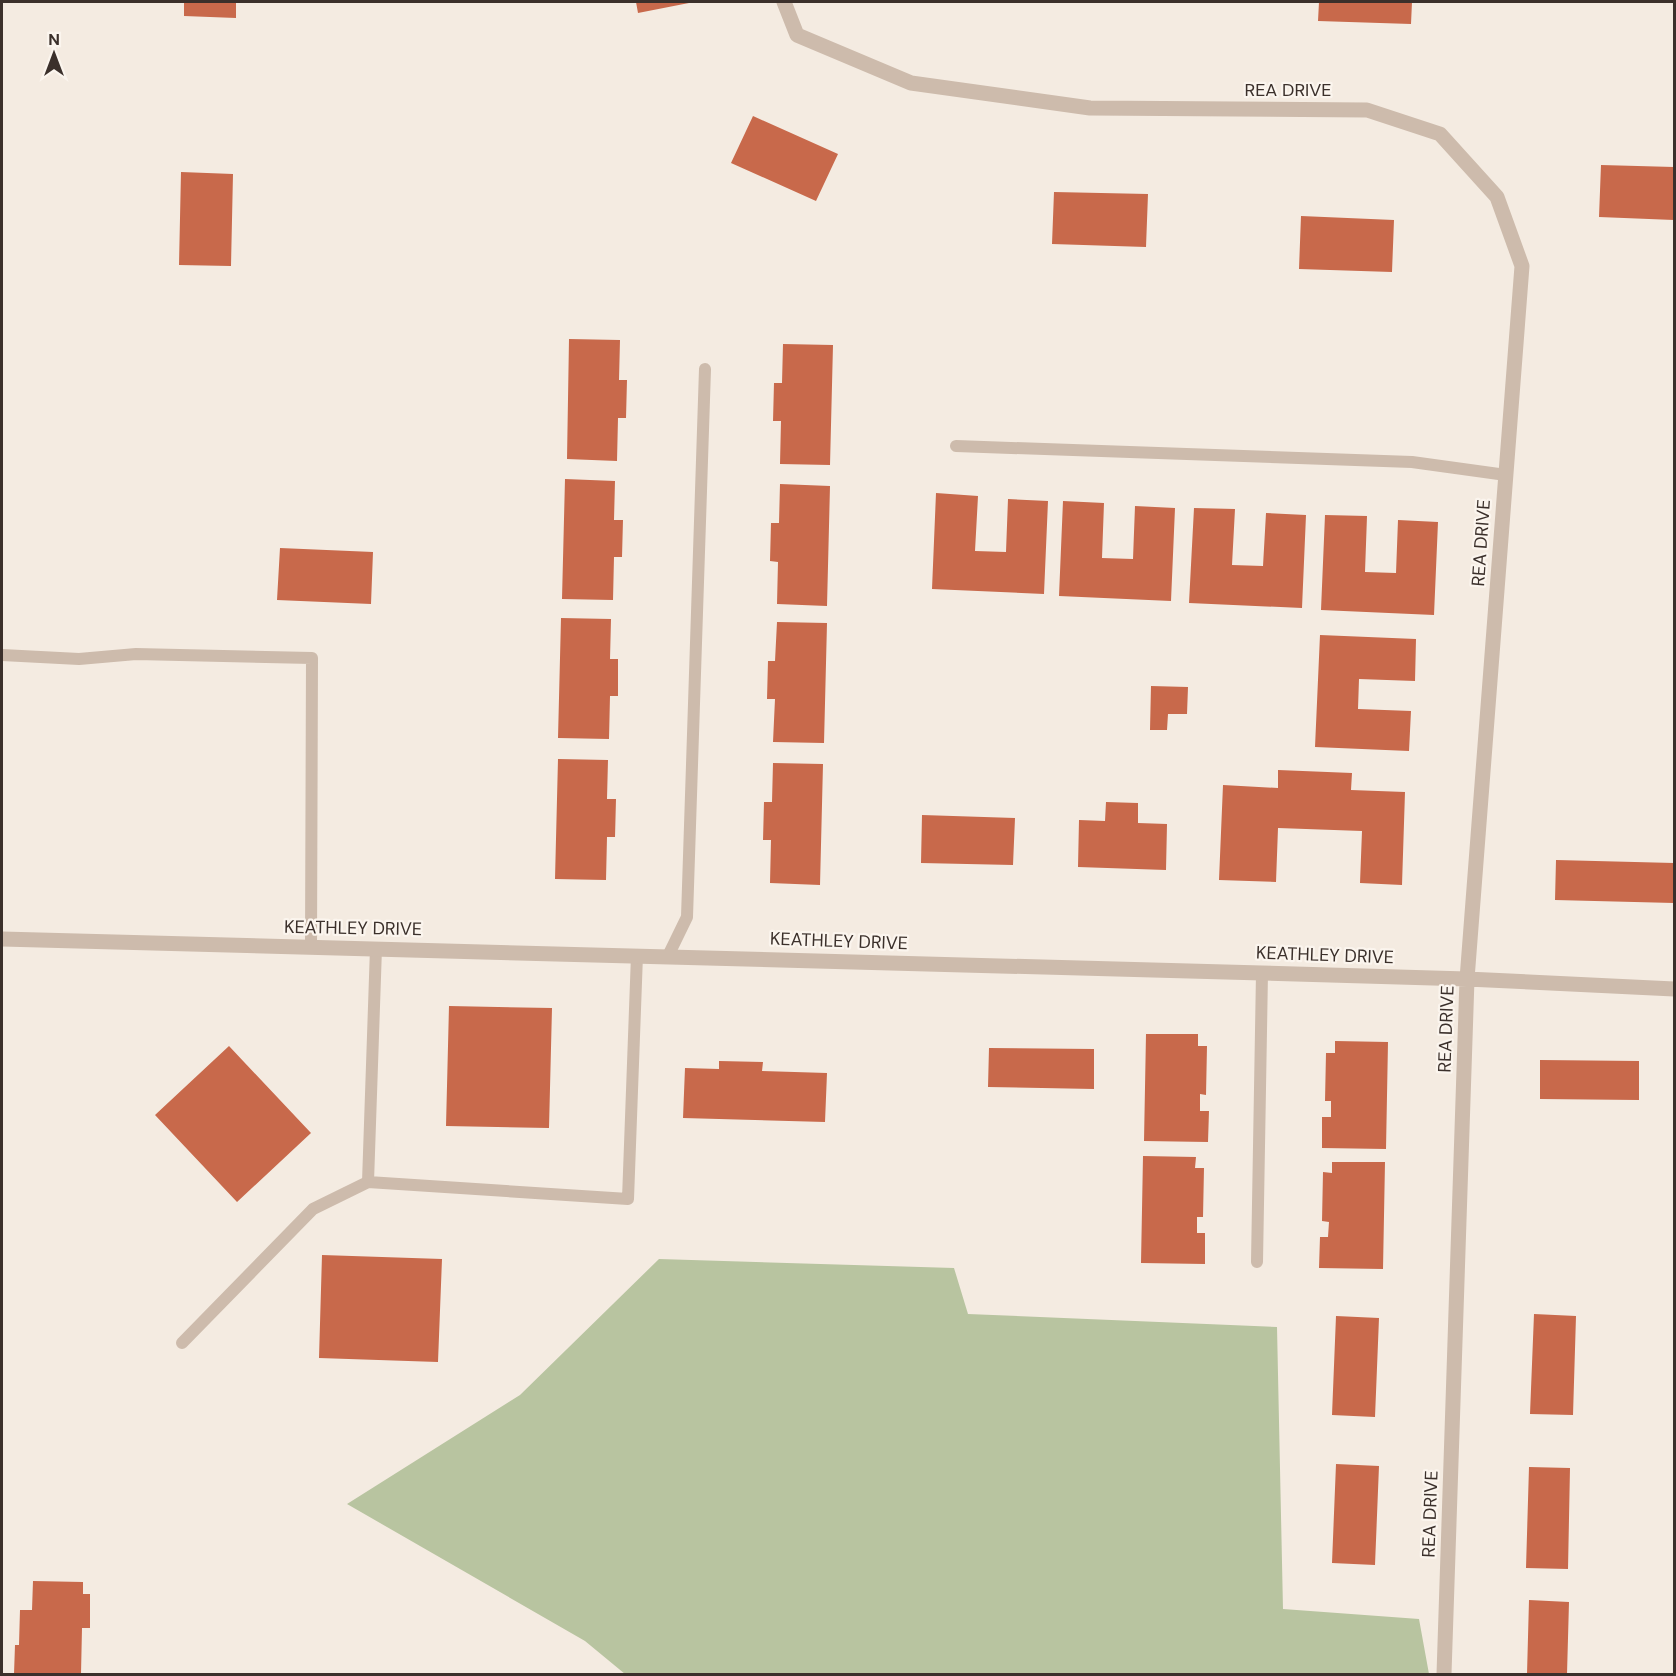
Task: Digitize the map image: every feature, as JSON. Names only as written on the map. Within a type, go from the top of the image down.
[{"type":"street","name":"REA DRIVE","points":[[784,2],[798,35],[911,83],[1090,108],[1367,110],[1440,134],[1497,197],[1522,266],[1467,979],[1444,1674]]},
{"type":"street","name":"KEATHLEY DRIVE","points":[[2,939],[1467,979],[1674,989]]},
{"type":"lane","points":[[668,956],[687,917],[705,369]]},
{"type":"lane","points":[[956,446],[1412,462],[1506,475]]},
{"type":"lane","points":[[2,655],[80,659],[136,654],[312,658],[310,946]]},
{"type":"lane","points":[[368,1182],[376,948]]},
{"type":"lane","points":[[182,1343],[313,1209],[368,1182],[628,1199],[637,956]]},
{"type":"lane","points":[[1257,1262],[1262,973]]},
{"type":"green space","points":[[659,1259],[954,1268],[968,1314],[1277,1327],[1283,1609],[1419,1619],[1429,1674],[625,1674],[585,1641],[347,1504],[520,1395]]},
{"type":"building","points":[[184,2],[236,2],[236,18],[184,16]]},
{"type":"building","points":[[636,2],[689,2],[689,3],[638,13]]},
{"type":"building","points":[[1319,2],[1412,2],[1411,24],[1318,21]]},
{"type":"building","points":[[753,116],[838,154],[816,201],[731,163]]},
{"type":"building","points":[[1601,165],[1674,167],[1674,220],[1599,217]]},
{"type":"building","points":[[181,172],[233,174],[231,266],[179,265]]},
{"type":"building","points":[[1054,192],[1148,194],[1146,247],[1052,244]]},
{"type":"building","points":[[1301,216],[1394,220],[1392,272],[1299,269]]},
{"type":"building","points":[[569,339],[620,340],[619,380],[627,380],[626,418],[618,418],[617,461],[567,459]]},
{"type":"building","points":[[783,344],[833,345],[830,465],[780,464],[781,421],[773,421],[774,383],[782,383]]},
{"type":"building","points":[[565,479],[615,481],[614,520],[623,520],[622,557],[614,557],[613,600],[562,599]]},
{"type":"building","points":[[780,484],[830,486],[827,606],[777,604],[778,562],[770,561],[771,523],[779,523]]},
{"type":"building","points":[[936,493],[978,496],[975,551],[1006,552],[1008,499],[1048,501],[1044,594],[932,589]]},
{"type":"building","points":[[1063,501],[1104,503],[1102,558],[1133,559],[1135,506],[1175,508],[1171,601],[1059,596]]},
{"type":"building","points":[[1194,508],[1235,509],[1232,565],[1263,566],[1266,513],[1306,515],[1302,608],[1189,603]]},
{"type":"building","points":[[1325,515],[1367,516],[1365,572],[1396,573],[1398,520],[1438,522],[1434,615],[1321,610]]},
{"type":"building","points":[[280,548],[373,552],[371,604],[277,600]]},
{"type":"building","points":[[561,618],[611,619],[610,659],[618,659],[618,696],[610,696],[609,739],[558,738]]},
{"type":"building","points":[[777,622],[827,623],[824,743],[773,742],[775,699],[767,699],[768,661],[775,661]]},
{"type":"building","points":[[1320,635],[1416,639],[1415,681],[1359,679],[1358,709],[1411,711],[1409,751],[1315,747]]},
{"type":"building","points":[[1151,686],[1188,687],[1187,714],[1168,714],[1167,730],[1150,730]]},
{"type":"building","points":[[558,759],[608,760],[607,799],[616,799],[615,837],[607,837],[606,880],[555,879]]},
{"type":"building","points":[[773,763],[823,764],[820,885],[770,883],[771,840],[763,840],[764,802],[772,802]]},
{"type":"building","points":[[1278,770],[1352,773],[1351,790],[1405,792],[1402,885],[1360,883],[1362,831],[1278,828],[1276,882],[1219,880],[1223,785],[1278,788]]},
{"type":"building","points":[[1106,802],[1138,803],[1138,823],[1167,824],[1166,870],[1078,867],[1079,820],[1105,821]]},
{"type":"building","points":[[922,815],[1015,818],[1013,865],[921,863]]},
{"type":"building","points":[[1556,860],[1674,863],[1674,903],[1555,900]]},
{"type":"building","points":[[449,1006],[552,1008],[549,1128],[446,1126]]},
{"type":"building","points":[[1146,1034],[1198,1034],[1198,1046],[1207,1046],[1206,1095],[1200,1094],[1200,1111],[1209,1111],[1208,1142],[1144,1141]]},
{"type":"building","points":[[1335,1041],[1388,1042],[1386,1149],[1322,1148],[1322,1117],[1331,1117],[1331,1101],[1325,1101],[1326,1053],[1335,1053]]},
{"type":"building","points":[[229,1046],[311,1133],[237,1202],[155,1115]]},
{"type":"building","points":[[989,1048],[1094,1049],[1094,1089],[988,1087]]},
{"type":"building","points":[[1540,1060],[1639,1061],[1639,1100],[1540,1099]]},
{"type":"building","points":[[719,1061],[763,1062],[762,1071],[827,1073],[825,1122],[683,1118],[685,1068],[719,1069]]},
{"type":"building","points":[[1143,1156],[1196,1157],[1195,1168],[1204,1168],[1203,1217],[1197,1217],[1197,1233],[1205,1233],[1205,1264],[1141,1263]]},
{"type":"building","points":[[1332,1162],[1385,1162],[1383,1269],[1319,1268],[1320,1237],[1328,1237],[1329,1222],[1322,1221],[1323,1172],[1332,1173]]},
{"type":"building","points":[[322,1255],[442,1259],[438,1362],[319,1358]]},
{"type":"building","points":[[1534,1314],[1576,1316],[1573,1415],[1530,1414]]},
{"type":"building","points":[[1336,1316],[1379,1318],[1375,1417],[1332,1415]]},
{"type":"building","points":[[1336,1464],[1379,1466],[1375,1565],[1332,1563]]},
{"type":"building","points":[[1529,1467],[1570,1468],[1568,1569],[1526,1568]]},
{"type":"building","points":[[33,1581],[83,1582],[83,1594],[90,1594],[90,1628],[82,1628],[81,1674],[14,1674],[15,1645],[19,1645],[20,1610],[32,1610]]},
{"type":"building","points":[[1529,1600],[1569,1602],[1567,1674],[1527,1674]]}]
